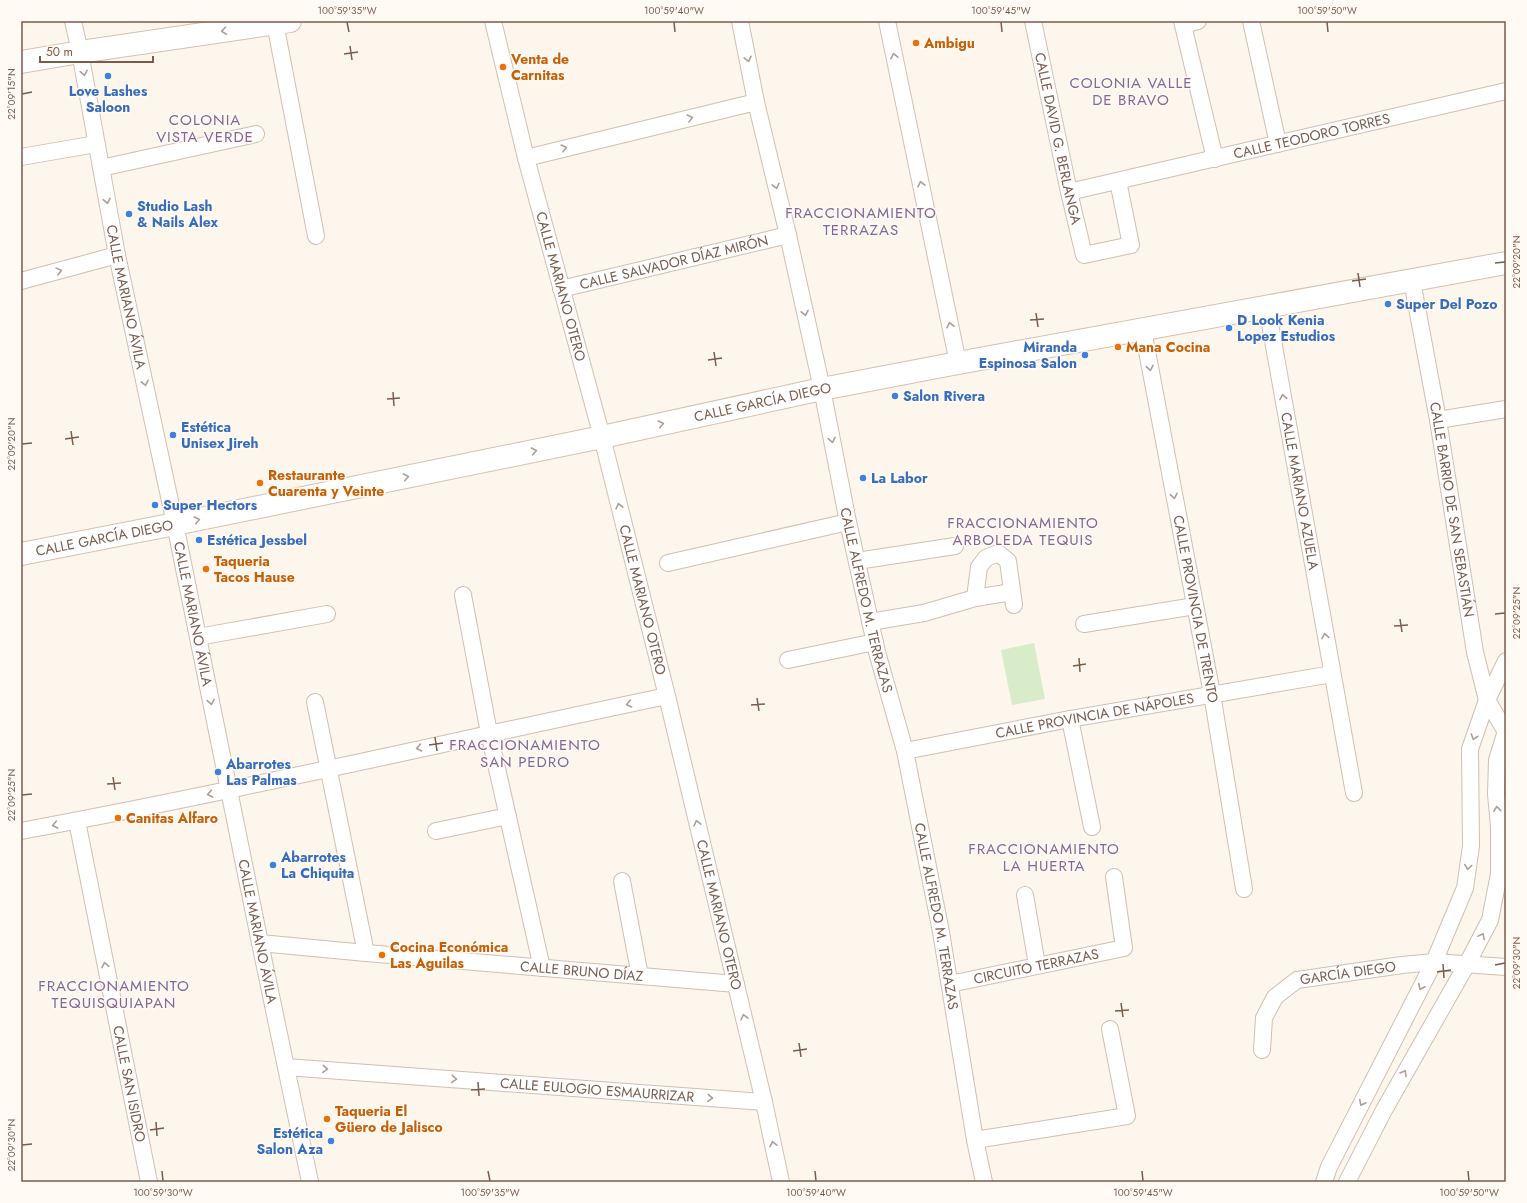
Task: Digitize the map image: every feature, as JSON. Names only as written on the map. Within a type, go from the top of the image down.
[{"type":"street","name":"CALLE MARIANO ÁVILA","points":[[73,21],[117,255],[175,524],[310,1182]]},
{"type":"street","name":"CALLE MARIANO OTERO","points":[[493,21],[526,158],[602,437],[667,696],[764,1102],[781,1182]]},
{"type":"street","name":"CALLE ALFREDO M. TERRAZAS","points":[[740,21],[756,102],[788,235],[822,389],[848,522],[870,622],[905,751],[941,932],[984,1182]]},
{"type":"street","points":[[887,21],[958,363]]},
{"type":"street","name":"CALLE DAVID G. BERLANGA","points":[[1033,21],[1069,192],[1084,255],[1131,245],[1118,181]]},
{"type":"street","points":[[1251,21],[1278,144]]},
{"type":"street","points":[[21,62],[283,22],[316,236]]},
{"type":"street","points":[[1188,22],[1216,159]]},
{"type":"street","name":"CALLE TEODORO TORRES","points":[[1069,192],[1506,92]]},
{"type":"street","points":[[526,158],[756,102]]},
{"type":"street","points":[[101,168],[256,134]]},
{"type":"street","points":[[21,157],[96,144]]},
{"type":"street","name":"CALLE SALVADOR DÍAZ MIRÓN","points":[[561,289],[788,235]]},
{"type":"street","points":[[21,281],[117,255]]},
{"type":"street","name":"CALLE GARCÍA DIEGO","points":[[21,554],[602,437],[822,389],[1506,264]]},
{"type":"street","name":"CALLE BARRIO DE SAN SEBASTIÁN","points":[[1412,281],[1438,420],[1475,652],[1487,700],[1506,732]]},
{"type":"street","name":"CALLE MARIANO AZUELA","points":[[1267,307],[1354,793]]},
{"type":"street","name":"CALLE PROVINCIA DE TRENTO","points":[[1143,330],[1212,694],[1244,889]]},
{"type":"street","points":[[1438,420],[1506,409]]},
{"type":"street","points":[[668,563],[848,522]]},
{"type":"street","points":[[857,561],[955,546]]},
{"type":"street","points":[[870,622],[924,613],[975,598],[1013,599],[1008,561],[998,553],[986,558],[979,567],[975,598]]},
{"type":"street","points":[[463,595],[489,733],[542,968]]},
{"type":"street","points":[[1084,624],[1195,606]]},
{"type":"street","points":[[198,637],[326,614]]},
{"type":"street","points":[[788,660],[875,642]]},
{"type":"street","points":[[1324,1182],[1329,1167],[1434,962],[1465,888],[1471,846],[1470,749],[1487,700],[1506,661]]},
{"type":"street","name":"CALLE PROVINCIA DE NÁPOLES","points":[[905,751],[1070,719],[1332,674]]},
{"type":"street","points":[[21,831],[229,790],[667,696]]},
{"type":"street","points":[[315,702],[366,953]]},
{"type":"street","points":[[1070,719],[1092,827]]},
{"type":"street","points":[[1347,1182],[1384,1110],[1467,964],[1490,920],[1499,874],[1499,827],[1496,794],[1497,760],[1506,732]]},
{"type":"street","points":[[436,831],[508,816]]},
{"type":"street","name":"CALLE SAN ISIDRO","points":[[76,821],[149,1182]]},
{"type":"street","name":"CIRCUITO TERRAZAS","points":[[950,984],[1124,948],[1114,876]]},
{"type":"street","points":[[622,881],[640,976]]},
{"type":"street","points":[[1025,895],[1037,965]]},
{"type":"street","name":"CALLE BRUNO DÍAZ","points":[[260,943],[736,984]]},
{"type":"street","name":"GARCÍA DIEGO","points":[[1262,1050],[1264,1018],[1275,997],[1297,980],[1434,962],[1506,967]]},
{"type":"street","points":[[976,1140],[1127,1116],[1110,1029]]},
{"type":"street","name":"CALLE EULOGIO ESMAURRIZAR","points":[[286,1066],[764,1102]]},
{"type":"green space","points":[[1034,643],[1045,699],[1012,705],[1001,650]]},
{"type":"place","name":"Ambigu","points":[[916,43]]},
{"type":"place","name":"Venta de Carnitas","points":[[503,67]]},
{"type":"place","name":"Love Lashes Saloon","points":[[108,76]]},
{"type":"place","name":"Studio Lash & Nails Alex","points":[[129,214]]},
{"type":"place","name":"Super Del Pozo","points":[[1388,304]]},
{"type":"place","name":"D Look Kenia Lopez Estudios","points":[[1229,328]]},
{"type":"place","name":"Mana Cocina","points":[[1118,347]]},
{"type":"place","name":"Miranda Espinosa Salon","points":[[1085,355]]},
{"type":"place","name":"Salon Rivera","points":[[895,396]]},
{"type":"place","name":"Estética Unisex Jireh","points":[[173,435]]},
{"type":"place","name":"La Labor","points":[[863,478]]},
{"type":"place","name":"Restaurante Cuarenta y Veinte","points":[[260,483]]},
{"type":"place","name":"Super Hectors","points":[[155,505]]},
{"type":"place","name":"Estética Jessbel","points":[[199,540]]},
{"type":"place","name":"Taqueria Tacos Hause","points":[[206,569]]},
{"type":"place","name":"Abarrotes Las Palmas","points":[[218,772]]},
{"type":"place","name":"Canitas Alfaro","points":[[118,818]]},
{"type":"place","name":"Abarrotes La Chiquita","points":[[273,865]]},
{"type":"place","name":"Cocina Económica Las Aguilas","points":[[382,955]]},
{"type":"place","name":"Taqueria El Güero de Jalisco","points":[[327,1119]]},
{"type":"place","name":"Estética Salon Aza","points":[[331,1141]]},
{"type":"district","name":"COLONIA VALLE DE BRAVO","points":[[1131,92]]},
{"type":"district","name":"COLONIA VISTA VERDE","points":[[205,128]]},
{"type":"district","name":"FRACCIONAMIENTO TERRAZAS","points":[[861,222]]},
{"type":"district","name":"FRACCIONAMIENTO ARBOLEDA TEQUIS","points":[[1023,532]]},
{"type":"district","name":"FRACCIONAMIENTO SAN PEDRO","points":[[525,754]]},
{"type":"district","name":"FRACCIONAMIENTO LA HUERTA","points":[[1044,858]]},
{"type":"district","name":"FRACCIONAMIENTO TEQUISQUIAPAN","points":[[114,994]]}]
